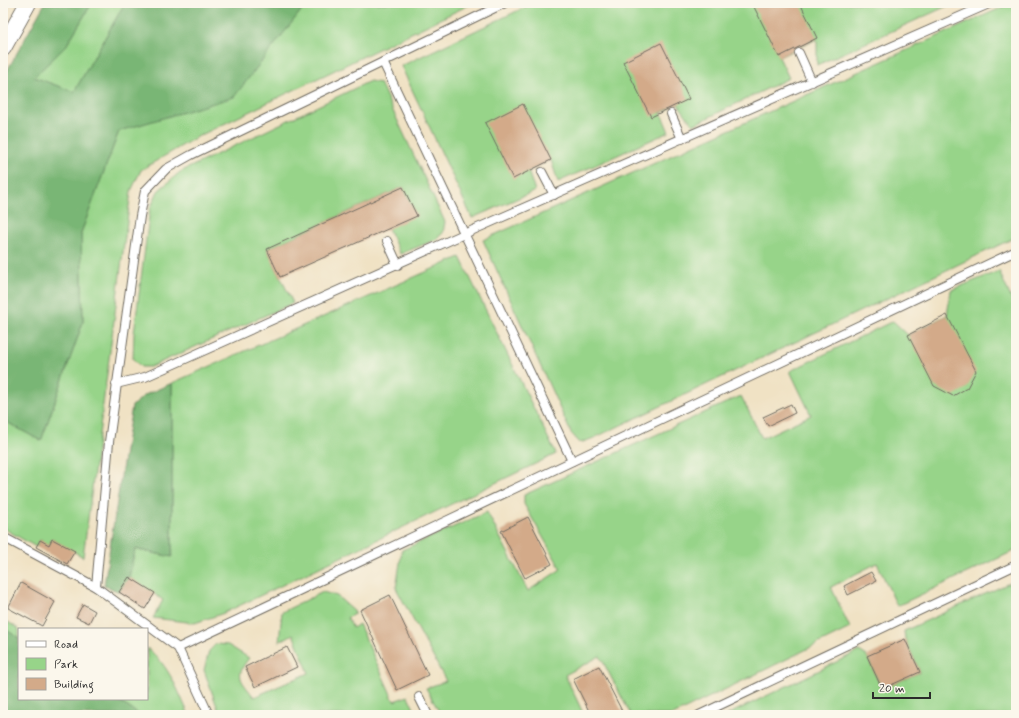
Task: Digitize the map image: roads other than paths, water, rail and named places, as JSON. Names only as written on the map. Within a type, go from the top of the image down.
[{"type":"street","points":[[3,48],[28,3]]},
{"type":"lane","points":[[96,587],[108,442],[140,216],[145,191],[166,169],[191,155],[505,3]]},
{"type":"lane","points":[[116,384],[145,377],[398,265],[464,234],[991,3]]},
{"type":"lane","points":[[799,53],[812,82]]},
{"type":"lane","points":[[383,62],[572,460]]},
{"type":"lane","points":[[671,114],[682,139]]},
{"type":"lane","points":[[542,172],[554,195]]},
{"type":"lane","points":[[387,241],[398,265]]},
{"type":"lane","points":[[178,648],[572,460],[755,376],[1016,251]]},
{"type":"lane","points":[[3,537],[96,587],[178,648],[209,715]]},
{"type":"lane","points":[[699,715],[1016,565]]},
{"type":"lane","points":[[418,696],[428,715]]}]
